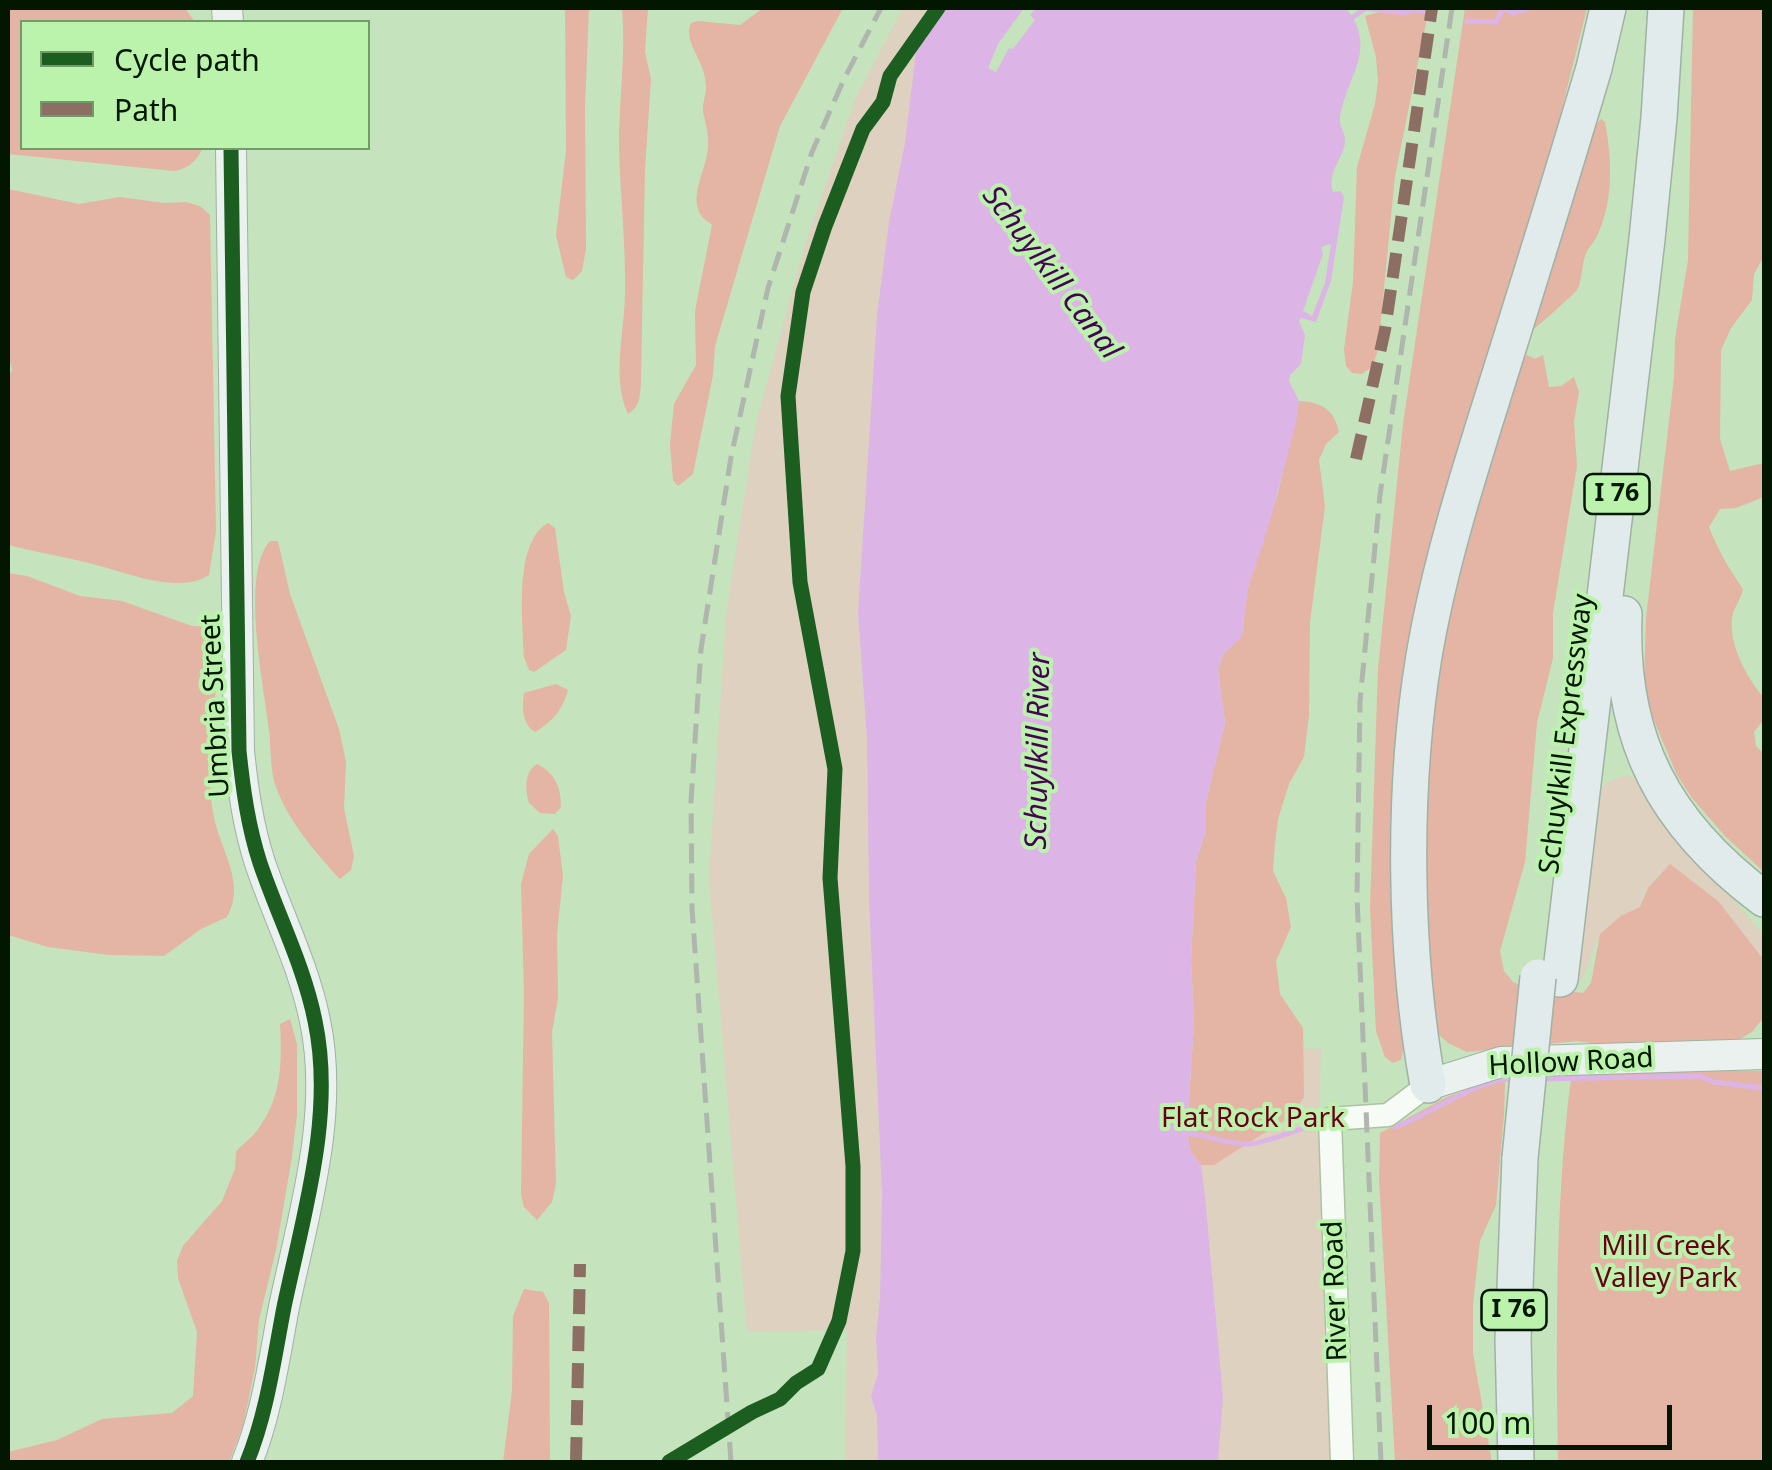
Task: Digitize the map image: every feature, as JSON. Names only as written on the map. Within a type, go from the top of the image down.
[{"type":"highway","points":[[1428,1086],[1418,1008],[1410,850],[1416,731],[1425,654],[1460,508],[1591,79],[1608,8]]},
{"type":"highway","name":"Schuylkill Expressway","points":[[1516,1462],[1514,1339],[1630,193],[1644,8]]},
{"type":"highway","name":"Schuylkill Expressway","points":[[1549,978],[1634,342],[1659,118],[1666,8]]},
{"type":"highway","points":[[1634,342],[1622,656],[1625,686],[1638,740],[1653,774],[1687,827],[1764,914]]},
{"type":"highway","points":[[1728,871],[1764,899]]},
{"type":"highway","name":"Schuylkill Expressway","points":[[1531,1159],[1537,1462]]},
{"type":"main road","name":"Umbria Street","points":[[231,150],[241,773],[257,853],[310,1001],[320,1065],[317,1132],[266,1400],[247,1462]]},
{"type":"main road","name":"Hollow Road","points":[[1428,1086],[1501,1062],[1764,1054]]},
{"type":"street","name":"Hollow Road","points":[[1330,1119],[1388,1115],[1428,1086]]},
{"type":"street","name":"River Road","points":[[1330,1119],[1342,1462]]},
{"type":"green space","points":[[8,8],[185,8],[194,20],[20,20],[20,150],[202,150],[195,160],[174,171],[8,154]]},
{"type":"green space","points":[[565,8],[589,8],[586,249],[582,271],[573,280],[566,277],[556,235],[566,151]]},
{"type":"green space","points":[[622,8],[648,8],[645,52],[651,79],[640,391],[638,404],[628,414],[620,385],[625,292],[619,146]]},
{"type":"green space","points":[[763,8],[843,8],[780,126],[715,346],[693,474],[678,486],[673,480],[670,444],[674,404],[696,365],[695,311],[712,225],[702,216],[697,199],[708,146],[703,108],[706,88],[689,30],[691,23],[698,21],[740,25]]},
{"type":"green space","points":[[903,8],[1024,8],[889,222],[877,315],[858,613],[867,739],[869,899],[882,1194],[878,1373],[871,1396],[877,1416],[878,1462],[845,1462],[847,1330],[747,1332],[709,878],[726,614],[756,423],[805,245],[856,97]]},
{"type":"green space","points":[[1394,8],[1429,8],[1395,176],[1378,349],[1373,366],[1362,374],[1352,373],[1346,366],[1344,349],[1353,282],[1357,167],[1378,81],[1365,16]]},
{"type":"green space","points":[[1465,8],[1587,8],[1538,205],[1516,264],[1423,574],[1407,664],[1406,1037],[1401,1060],[1393,1063],[1385,1057],[1376,1031],[1370,908],[1378,669],[1403,424]]},
{"type":"green space","points":[[1693,8],[1764,8],[1764,256],[1754,274],[1752,300],[1731,328],[1721,350],[1720,439],[1730,471],[1764,463],[1764,497],[1736,508],[1720,509],[1709,527],[1743,589],[1733,613],[1732,635],[1745,670],[1764,698],[1764,719],[1754,732],[1756,746],[1764,754],[1764,872],[1725,836],[1677,775],[1653,718],[1644,683],[1646,618],[1674,378],[1675,339],[1688,260]]},
{"type":"green space","points":[[1601,119],[1605,122],[1610,166],[1609,196],[1602,224],[1585,256],[1577,290],[1531,331],[1592,129]]},
{"type":"green space","points":[[8,189],[79,204],[120,197],[186,202],[200,206],[210,215],[216,531],[209,575],[197,581],[167,582],[8,545],[8,377],[12,370],[8,353]]},
{"type":"green space","points":[[1527,355],[1535,359],[1543,355],[1549,387],[1561,386],[1574,377],[1579,392],[1574,421],[1577,466],[1553,613],[1553,658],[1537,723],[1525,862],[1500,951],[1504,971],[1514,983],[1583,993],[1591,983],[1600,934],[1621,916],[1640,907],[1648,888],[1670,864],[1718,901],[1764,960],[1764,1017],[1740,1039],[1599,1044],[1577,1041],[1467,1052],[1436,1032],[1423,869],[1427,754],[1445,610],[1521,358]]},
{"type":"green space","points":[[1299,401],[1325,408],[1339,432],[1326,444],[1319,460],[1325,506],[1310,622],[1309,715],[1304,757],[1289,784],[1278,819],[1273,871],[1286,898],[1291,927],[1276,961],[1280,994],[1303,1028],[1304,1097],[1291,1116],[1214,1165],[1201,1165],[1191,1152],[1187,1133],[1194,1022],[1191,961],[1196,862],[1206,831],[1206,802],[1225,723],[1218,669],[1224,653],[1242,636],[1248,588],[1278,493]]},
{"type":"green space","points":[[548,523],[555,528],[571,616],[566,650],[534,672],[529,670],[524,657],[522,584],[529,547]]},
{"type":"green space","points":[[270,541],[278,541],[290,594],[339,729],[346,762],[344,808],[354,856],[351,870],[340,879],[294,823],[273,777],[255,603],[261,557]]},
{"type":"green space","points":[[8,573],[80,596],[122,601],[192,626],[209,627],[214,639],[211,794],[234,896],[227,917],[201,929],[164,956],[109,955],[48,947],[8,935]]},
{"type":"green space","points":[[556,684],[568,690],[563,704],[535,732],[525,720],[524,693]]},
{"type":"green space","points":[[537,764],[553,776],[558,787],[561,807],[555,814],[540,813],[529,803],[527,781]]},
{"type":"green space","points":[[1627,775],[1638,780],[1706,873],[1725,889],[1764,936],[1764,960],[1712,896],[1660,873],[1644,894],[1640,907],[1599,937],[1579,983],[1598,795],[1607,782]]},
{"type":"green space","points":[[553,829],[558,836],[563,876],[557,934],[558,998],[552,1032],[556,1184],[552,1202],[537,1220],[524,1207],[521,1195],[524,993],[521,884],[529,854]]},
{"type":"green space","points":[[290,1019],[297,1044],[297,1114],[292,1157],[259,1320],[255,1368],[243,1426],[229,1462],[8,1462],[8,1452],[57,1440],[102,1419],[172,1413],[193,1396],[197,1332],[178,1278],[177,1261],[183,1246],[222,1201],[235,1169],[236,1152],[267,1116],[279,1078],[280,1024]]},
{"type":"green space","name":"Flat Rock Park","points":[[1321,1048],[1319,1130],[1333,1462],[1218,1462],[1223,1397],[1201,1165],[1191,1152],[1191,1056]]},
{"type":"green space","name":"Mill Creek Valley Park","points":[[1617,1070],[1764,1071],[1764,1462],[1558,1462],[1559,1227],[1570,1086],[1573,1074]]},
{"type":"green space","points":[[1501,1078],[1505,1083],[1504,1115],[1496,1205],[1480,1241],[1473,1304],[1473,1353],[1492,1462],[1395,1462],[1379,1179],[1380,1133],[1447,1097]]},
{"type":"green space","points":[[524,1289],[543,1292],[549,1303],[550,1462],[503,1462],[512,1391],[513,1316]]},
{"type":"water","points":[[946,8],[1024,8],[998,44],[988,68],[996,72],[1009,48],[1013,49],[1035,20],[1030,15],[1036,8],[1346,8],[1360,37],[1358,63],[1340,118],[1344,147],[1332,178],[1333,192],[1340,191],[1344,197],[1331,281],[1316,322],[1301,318],[1299,321],[1305,335],[1301,364],[1289,381],[1299,401],[1296,423],[1248,588],[1242,636],[1224,653],[1218,669],[1225,723],[1206,802],[1206,831],[1196,862],[1191,961],[1194,1022],[1187,1133],[1191,1152],[1201,1165],[1205,1196],[1223,1397],[1218,1462],[878,1462],[877,1416],[871,1396],[878,1373],[882,1194],[869,899],[867,739],[858,613],[877,315],[916,52]],"holes":[[[1331,244],[1325,283],[1312,316],[1303,311],[1323,254],[1321,247]]]},
{"type":"waterway","points":[[1353,17],[1366,8],[1424,11]]},
{"type":"waterway","points":[[1467,21],[1496,22],[1503,8],[1513,13],[1530,8]]},
{"type":"waterway","points":[[1539,1079],[1700,1076],[1714,1082],[1764,1088]]},
{"type":"waterway","points":[[1395,1127],[1469,1091],[1513,1079]]},
{"type":"waterway","points":[[1181,1133],[1247,1144],[1318,1124]]},
{"type":"railway","points":[[731,1462],[692,908],[691,801],[701,649],[731,457],[768,288],[812,152],[881,8]]},
{"type":"railway","points":[[1381,1462],[1357,896],[1360,701],[1380,495],[1452,8]]},
{"type":"marked path","points":[[1356,459],[1385,330],[1432,8]]},
{"type":"marked path","points":[[576,1462],[580,1264]]},
{"type":"cycle path","points":[[669,1462],[780,1399],[818,1369],[839,1321],[853,1251],[853,1166],[830,878],[835,769],[800,582],[788,396],[803,292],[825,226],[863,129],[883,102],[890,76],[938,8]]},
{"type":"cycle path","points":[[231,150],[239,751],[256,849],[298,961],[315,1021],[321,1093],[307,1201],[265,1405],[247,1462]]},
{"type":"water label","name":"Schuylkill Canal","points":[[1051,273]]},
{"type":"water label","name":"Schuylkill River","points":[[1039,751]]}]
